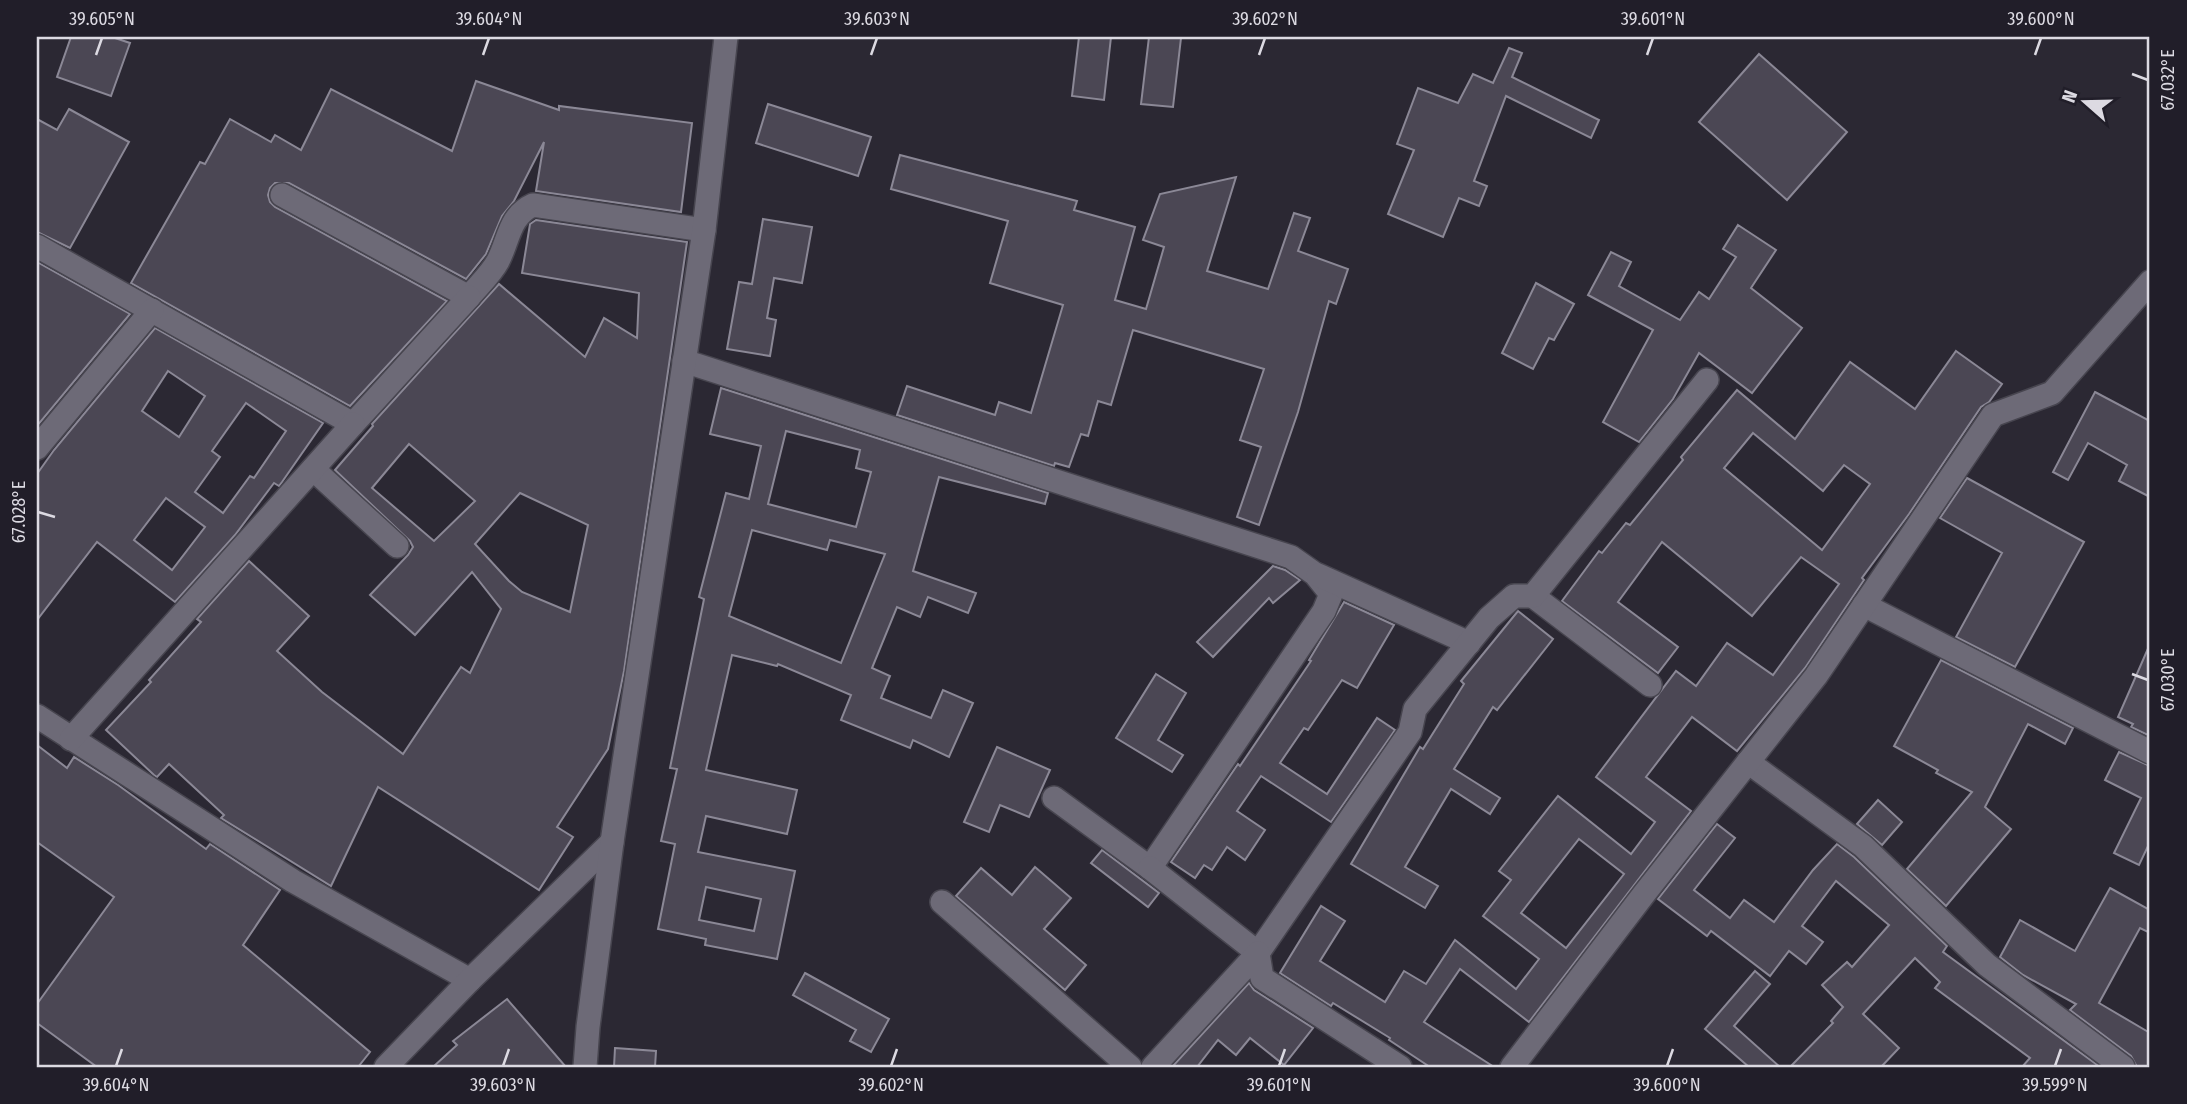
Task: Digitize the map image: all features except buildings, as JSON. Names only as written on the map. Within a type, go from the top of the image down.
[{"type":"street","points":[[586,1067],[588,1027],[612,842],[704,230],[726,37]]},
{"type":"street","points":[[282,195],[469,297]]},
{"type":"street","points":[[71,739],[469,297],[497,262],[513,224],[522,211],[533,205],[704,230]]},
{"type":"street","points":[[37,246],[353,424]]},
{"type":"street","points":[[1511,1067],[1816,676],[1993,415],[2052,393],[2150,282]]},
{"type":"street","points":[[37,448],[152,310]]},
{"type":"street","points":[[684,361],[1291,557],[1315,573],[1469,643]]},
{"type":"street","points":[[1533,596],[1707,380]]},
{"type":"street","points":[[313,469],[397,546]]},
{"type":"street","points":[[1150,867],[1324,611],[1331,594],[1315,573]]},
{"type":"street","points":[[1153,1067],[1258,953],[1410,732],[1415,709],[1489,618],[1514,596],[1533,596],[1650,685]]},
{"type":"street","points":[[1864,605],[2150,752]]},
{"type":"street","points":[[37,716],[293,881],[470,980]]},
{"type":"street","points":[[1748,762],[1863,846],[1987,965],[2123,1067]]},
{"type":"street","points":[[1054,798],[1150,867],[1258,953],[1262,978],[1400,1067]]},
{"type":"street","points":[[386,1067],[470,980],[612,842]]},
{"type":"street","points":[[942,902],[1130,1067]]}]
